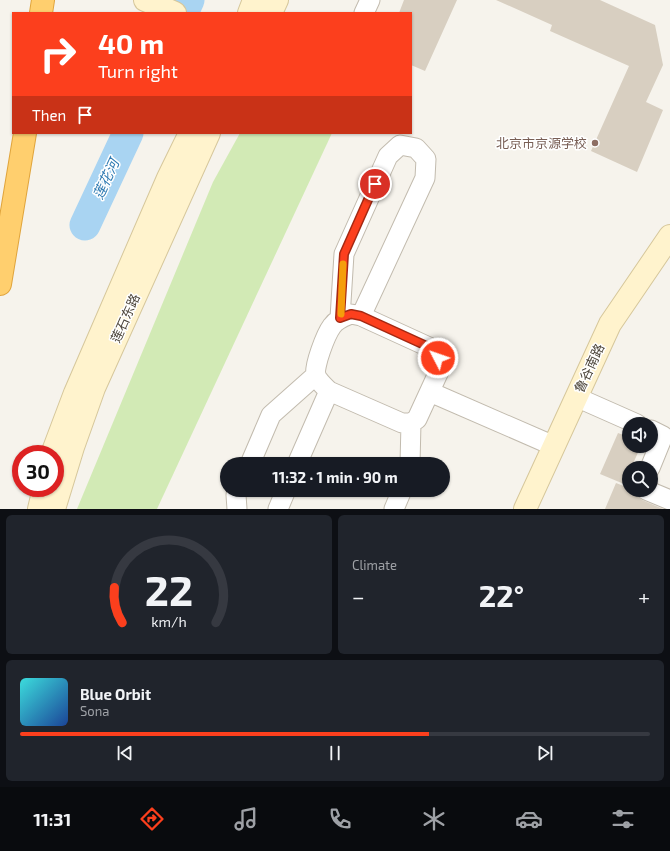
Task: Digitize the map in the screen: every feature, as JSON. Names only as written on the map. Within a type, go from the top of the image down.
[{"type":"highway","points":[[41,12],[43,0]]},
{"type":"highway","points":[[0,284],[25,134]]},
{"type":"street","points":[[249,12],[254,0]]},
{"type":"street","points":[[271,12],[277,0]]},
{"type":"street","points":[[364,12],[370,0]]},
{"type":"street","name":"莲石东路","points":[[55,445],[75,393],[168,178],[190,134]]},
{"type":"street","name":"莲石东路","points":[[54,509],[73,447],[94,388],[209,134]]},
{"type":"street","points":[[340,318],[344,254],[388,156],[400,146],[416,148],[426,159],[425,178],[361,316]]},
{"type":"street","name":"鲁谷南路","points":[[525,509],[610,324],[670,236]]},
{"type":"street","points":[[351,314],[361,316],[431,348],[438,358],[440,369],[417,419],[411,423],[402,423],[329,390],[319,382],[316,375],[316,363],[332,326],[340,318],[351,314]]},
{"type":"street","points":[[253,457],[271,415],[316,375]]},
{"type":"street","points":[[300,457],[329,390]]},
{"type":"street","points":[[430,392],[554,446]]},
{"type":"street","points":[[576,397],[622,417]]},
{"type":"street","points":[[410,457],[411,423]]},
{"type":"street","points":[[658,434],[663,436],[658,448]]},
{"type":"street","points":[[658,495],[670,500]]},
{"type":"street","points":[[39,509],[42,497]]},
{"type":"street","points":[[236,497],[237,509]]},
{"type":"street","points":[[278,509],[283,497]]},
{"type":"street","points":[[394,509],[399,497]]},
{"type":"green space","points":[[239,134],[332,134],[157,509],[77,509],[213,182]]},
{"type":"building","points":[[404,0],[457,0],[425,71],[412,65],[412,12],[399,12]]},
{"type":"building","points":[[496,0],[600,0],[655,25],[663,65],[646,102],[663,110],[637,172],[591,151],[629,66],[550,31],[552,25]]},
{"type":"building","points":[[618,433],[622,434],[622,453],[638,453],[634,461],[622,461],[622,483],[600,474]]},
{"type":"building","points":[[616,483],[622,485],[622,497],[638,497],[663,509],[605,509]]},
{"type":"waterway","name":"莲花河","points":[[183,12],[189,0]]},
{"type":"waterway","name":"莲花河","points":[[85,225],[128,134]]},
{"type":"slow traffic","points":[[341,314],[343,264]]},
{"type":"place","name":"北京市京源学校","points":[[595,143]]},
{"type":"route","points":[[375,184],[344,254],[340,318],[351,314],[361,316],[431,348],[438,358]]}]
